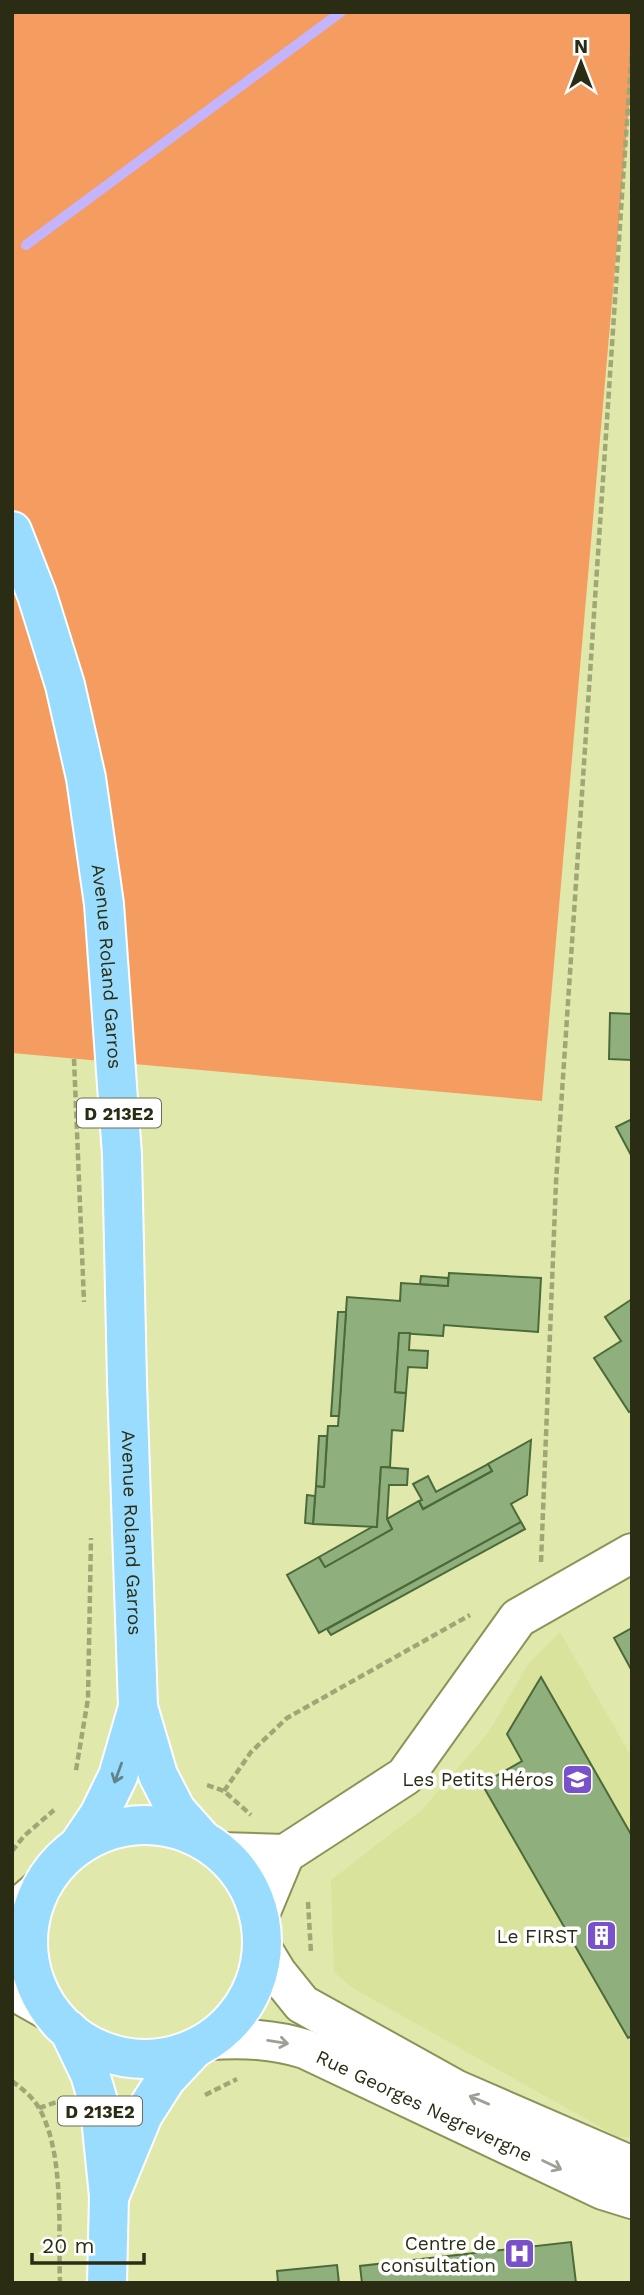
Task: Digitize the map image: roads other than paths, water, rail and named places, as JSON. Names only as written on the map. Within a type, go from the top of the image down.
[{"type":"main road","name":"Avenue Roland Garros","points":[[12,531],[37,595],[65,685],[86,778],[104,904],[122,1155],[138,1707],[158,1775],[176,1810],[210,1845]]},
{"type":"main road","name":"Avenue Roland Garros","points":[[78,1846],[99,1815],[118,1776],[138,1707]]},
{"type":"main road","points":[[138,1824],[170,1827],[210,1845],[245,1880],[261,1932],[255,1985],[236,2016],[202,2045],[162,2058],[129,2058],[97,2048],[60,2021],[35,1983],[28,1952],[30,1919],[41,1888],[56,1865],[78,1846],[106,1831],[138,1824]]},
{"type":"main road","name":"D 213E2","points":[[60,2021],[90,2074],[100,2108],[109,2196],[107,2283]]},
{"type":"main road","name":"D 213E2","points":[[109,2196],[143,2115],[166,2079],[202,2045]]},
{"type":"street","points":[[210,1845],[285,1854],[405,1776],[519,1618],[632,1553]]},
{"type":"street","points":[[261,1932],[285,1854]]},
{"type":"street","points":[[12,1913],[41,1888]]},
{"type":"street","name":"Rue Georges Negrevergne","points":[[261,1932],[277,1973],[302,2004],[457,2090],[632,2166]]},
{"type":"street","points":[[12,1990],[60,2021]]},
{"type":"street","name":"Rue Georges Negrevergne","points":[[202,2045],[243,2038],[281,2041],[305,2049],[603,2190],[632,2199]]},
{"type":"waterway","points":[[26,245],[341,12]]},
{"type":"place","name":"Les Petits Héros","points":[[577,1779]]},
{"type":"place","name":"Le FIRST","points":[[601,1936]]},
{"type":"place","name":"Centre de consultation","points":[[519,2254]]}]
